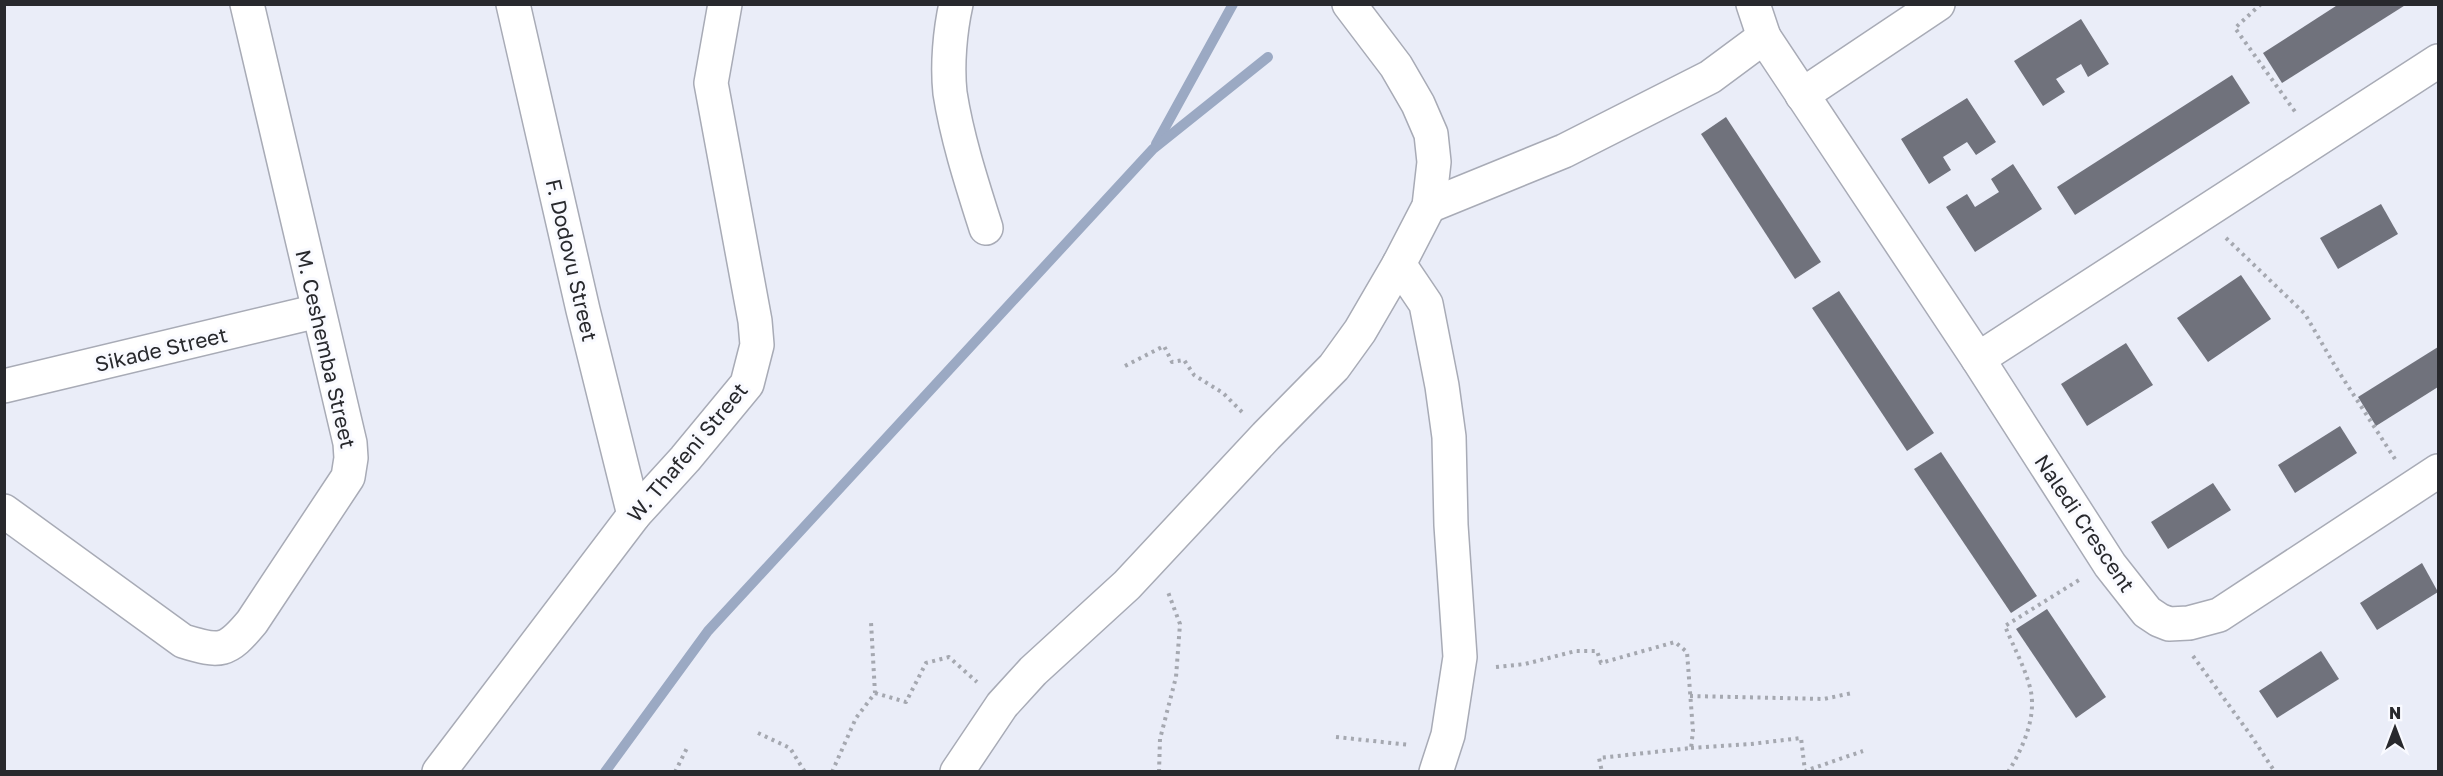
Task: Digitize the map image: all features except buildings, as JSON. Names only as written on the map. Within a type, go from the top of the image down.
[{"type":"street","name":"M. Ceshemba Street","points":[[4,511],[183,641],[203,647],[218,648],[233,644],[258,612],[348,477],[351,458],[350,443],[247,4]]},
{"type":"street","name":"F. Dodovu Street","points":[[513,4],[583,310],[634,515]]},
{"type":"street","name":"W. Thafeni Street","points":[[439,771],[634,515],[747,384],[757,345],[755,321],[711,83],[725,4]]},
{"type":"street","points":[[956,4],[953,18],[950,92],[969,176],[986,228]]},
{"type":"street","points":[[957,771],[1002,705],[1034,671],[1150,561],[1266,436],[1334,367],[1360,331],[1429,206],[1434,162],[1431,134],[1418,104],[1396,66],[1349,4]]},
{"type":"street","name":"Naledi Crescent","points":[[1753,4],[1764,37],[1978,359],[2110,565],[2147,612],[2158,621],[2169,624]]},
{"type":"street","points":[[1802,95],[1938,4]]},
{"type":"street","points":[[1429,206],[1583,141],[1710,77],[1764,37]]},
{"type":"street","points":[[1978,359],[2439,61]]},
{"type":"street","points":[[1399,264],[1426,304],[1449,437],[1450,505],[1460,657],[1448,735],[1440,760]]},
{"type":"street","name":"Sikade Street","points":[[4,386],[318,311]]},
{"type":"street","points":[[2169,624],[2189,623],[2219,615],[2426,480]]},
{"type":"path","points":[[2261,4],[2235,28],[2315,141]]},
{"type":"path","points":[[2201,215],[2305,314],[2335,366],[2426,480]]},
{"type":"path","points":[[1125,366],[1164,346],[1172,362],[1184,360],[1194,375],[1223,393],[1266,436]]},
{"type":"path","points":[[1150,561],[1165,584],[1180,624],[1176,677],[1160,739],[1159,771]]},
{"type":"path","points":[[2008,771],[2020,753],[2030,719],[2031,692],[2005,626],[2068,586],[2110,565]]},
{"type":"path","points":[[832,771],[856,718],[875,693],[871,622]]},
{"type":"path","points":[[2169,624],[2252,736],[2275,771]]},
{"type":"path","points":[[1456,682],[1491,683],[1496,665],[1525,664],[1575,651],[1597,651],[1601,663],[1675,642],[1688,652],[1693,731],[1691,748]]},
{"type":"path","points":[[875,693],[906,702],[926,663],[949,657],[1002,705]]},
{"type":"path","points":[[1690,696],[1824,699],[1852,693]]},
{"type":"path","points":[[758,733],[790,748],[805,771]]},
{"type":"path","points":[[1336,736],[1440,760]]},
{"type":"path","points":[[1602,771],[1599,758],[1801,738],[1805,771],[1863,751]]},
{"type":"path","points":[[675,771],[687,748]]},
{"type":"waterway","points":[[1156,144],[1233,4]]},
{"type":"waterway","points":[[605,772],[708,631],[1153,149],[1268,57]]}]
